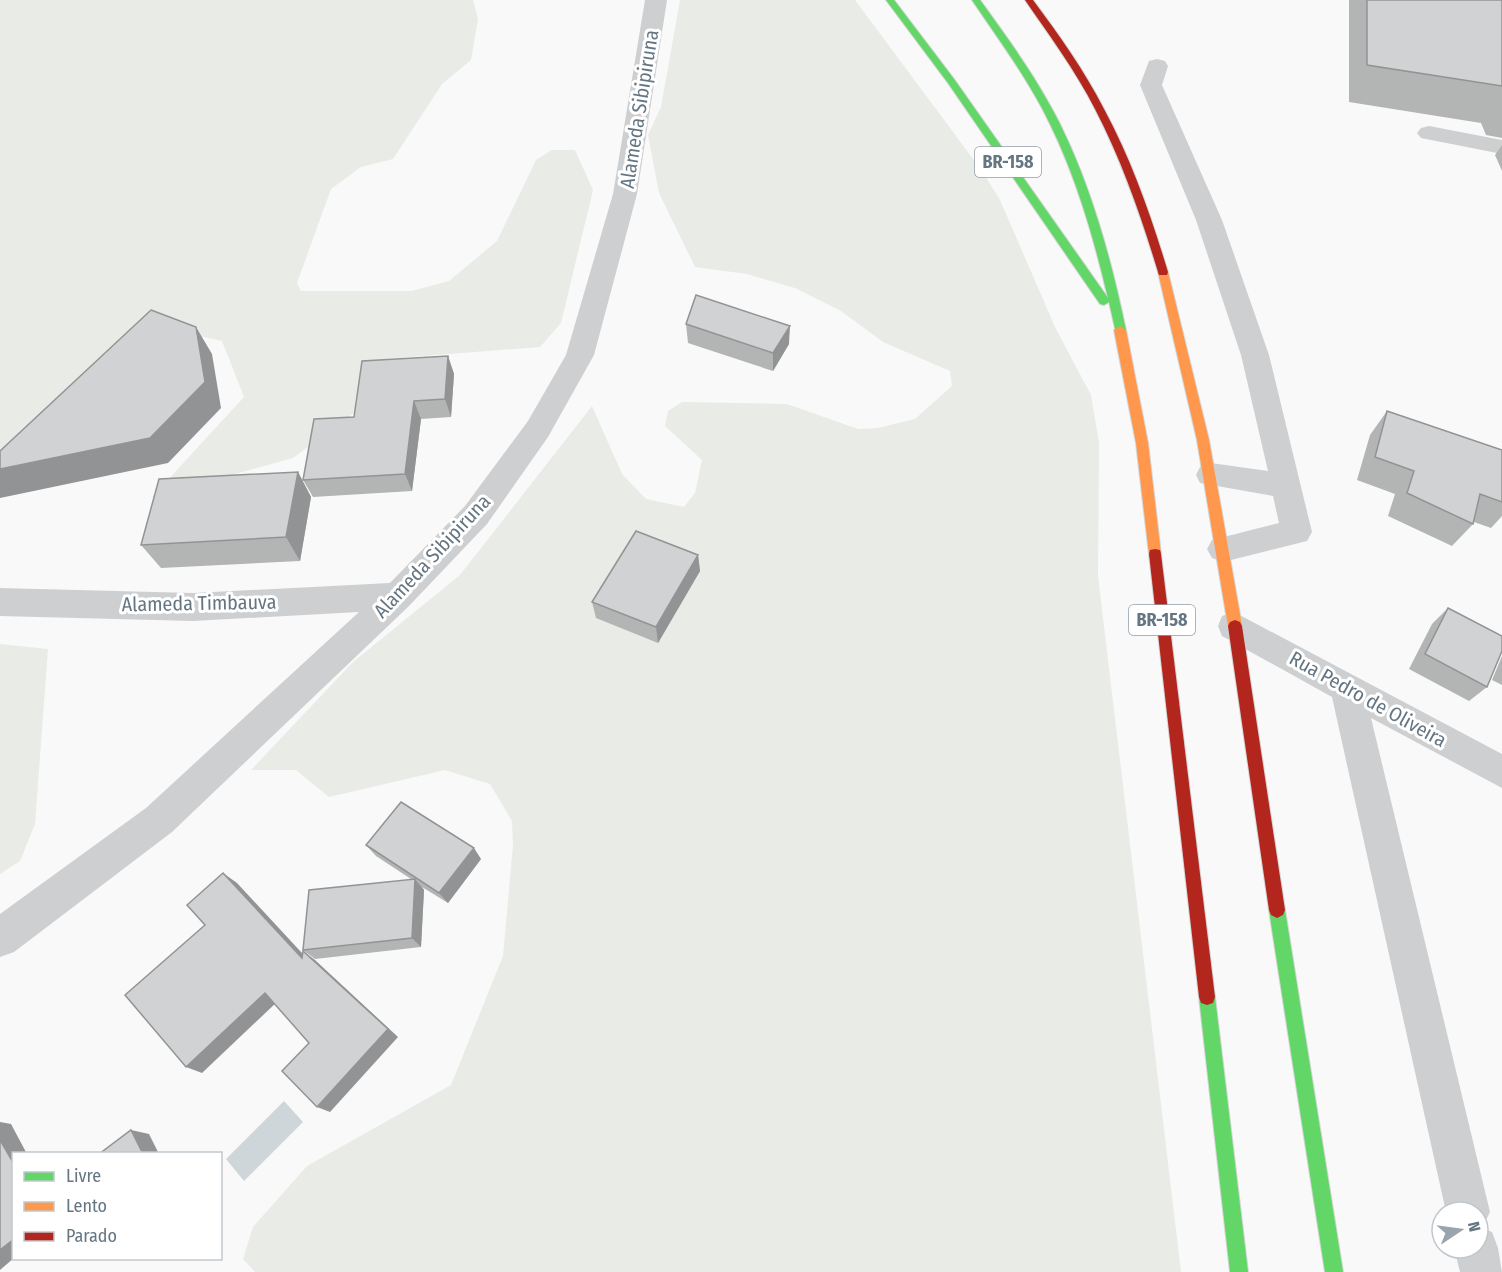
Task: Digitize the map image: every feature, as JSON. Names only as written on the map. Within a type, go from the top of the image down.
[{"type":"highway","name":"BR-158","points":[[890,0],[958,91],[1118,321]]},
{"type":"highway","name":"BR-158","points":[[976,0],[1017,59],[1055,125],[1086,200],[1118,321],[1142,443],[1239,1272]]},
{"type":"highway","points":[[1029,0],[1054,35],[1106,122],[1140,198],[1182,336],[1223,549],[1334,1272]]},
{"type":"street","name":"Alameda Sibipiruna","points":[[0,938],[159,820],[398,596],[476,515],[538,429],[580,356],[625,194],[656,0]]},
{"type":"street","points":[[1157,66],[1151,85],[1209,220],[1255,354],[1296,532],[1223,549]]},
{"type":"street","points":[[1430,133],[1502,147]]},
{"type":"street","points":[[1210,475],[1286,486]]},
{"type":"street","name":"Alameda Timbauva","points":[[0,602],[193,607],[398,596]]},
{"type":"street","name":"Rua Pedro de Oliveira","points":[[1234,626],[1502,772]]},
{"type":"street","points":[[1347,687],[1465,1200]]},
{"type":"shaded area","points":[[0,0],[473,0],[478,19],[471,60],[442,84],[393,159],[361,167],[331,189],[297,283],[301,291],[412,291],[449,281],[497,241],[536,160],[552,150],[575,150],[593,190],[561,323],[540,347],[371,360],[354,413],[293,458],[152,497],[244,397],[222,341],[167,329],[0,485]]},
{"type":"shaded area","points":[[680,0],[855,0],[982,171],[1000,200],[1055,327],[1091,395],[1099,443],[1098,576],[1181,1272],[255,1272],[243,1259],[253,1227],[307,1166],[451,1085],[503,956],[513,845],[512,821],[490,784],[445,770],[329,797],[296,770],[251,770],[353,662],[460,575],[592,406],[622,474],[646,499],[684,507],[695,493],[702,460],[665,426],[668,411],[682,402],[787,404],[858,429],[878,428],[915,419],[952,386],[950,371],[883,342],[841,311],[795,288],[747,274],[695,267],[659,193],[648,135],[661,107]]},
{"type":"shaded area","points":[[0,644],[48,649],[35,824],[20,861],[0,874]]},
{"type":"shaded area","points":[[284,1101],[303,1122],[244,1181],[226,1159]]},
{"type":"building","points":[[1367,0],[1502,0],[1502,86],[1367,65]]},
{"type":"building","points":[[696,295],[790,326],[773,353],[686,324]]},
{"type":"building","points":[[151,310],[196,327],[205,382],[150,438],[0,469],[0,451]]},
{"type":"building","points":[[448,356],[445,399],[414,401],[405,474],[303,480],[314,419],[354,417],[362,361]]},
{"type":"building","points":[[1387,411],[1502,450],[1502,502],[1480,494],[1473,524],[1407,493],[1414,471],[1375,457]]},
{"type":"building","points":[[298,472],[286,537],[141,545],[159,479]]},
{"type":"building","points":[[636,531],[698,555],[656,627],[592,602]]},
{"type":"building","points":[[1448,608],[1502,636],[1502,651],[1487,687],[1425,654]]},
{"type":"building","points":[[401,802],[474,848],[439,893],[366,845]]},
{"type":"building","points":[[223,873],[302,958],[303,951],[388,1029],[317,1107],[282,1071],[309,1043],[265,993],[186,1067],[125,995],[205,925],[187,905]]},
{"type":"building","points":[[415,879],[412,938],[303,950],[309,890]]},
{"type":"building","points":[[131,1130],[142,1152],[102,1152]]},
{"type":"building","points":[[0,1140],[12,1161],[12,1241],[0,1250]]},
{"type":"traffic: fast","points":[[890,0],[951,81],[1104,301]]},
{"type":"traffic: fast","points":[[976,0],[1008,45],[1037,92],[1055,124],[1077,174],[1094,225],[1120,330]]},
{"type":"traffic: fast","points":[[1277,910],[1334,1272]]},
{"type":"traffic: fast","points":[[1207,997],[1239,1272]]},
{"type":"traffic: slow","points":[[1163,272],[1203,440],[1235,626]]},
{"type":"traffic: slow","points":[[1120,330],[1142,443],[1155,554]]},
{"type":"traffic: jam","points":[[1029,0],[1075,66],[1109,128],[1135,188],[1163,272]]},
{"type":"traffic: jam","points":[[1155,554],[1207,997]]},
{"type":"traffic: jam","points":[[1235,626],[1277,910]]}]
